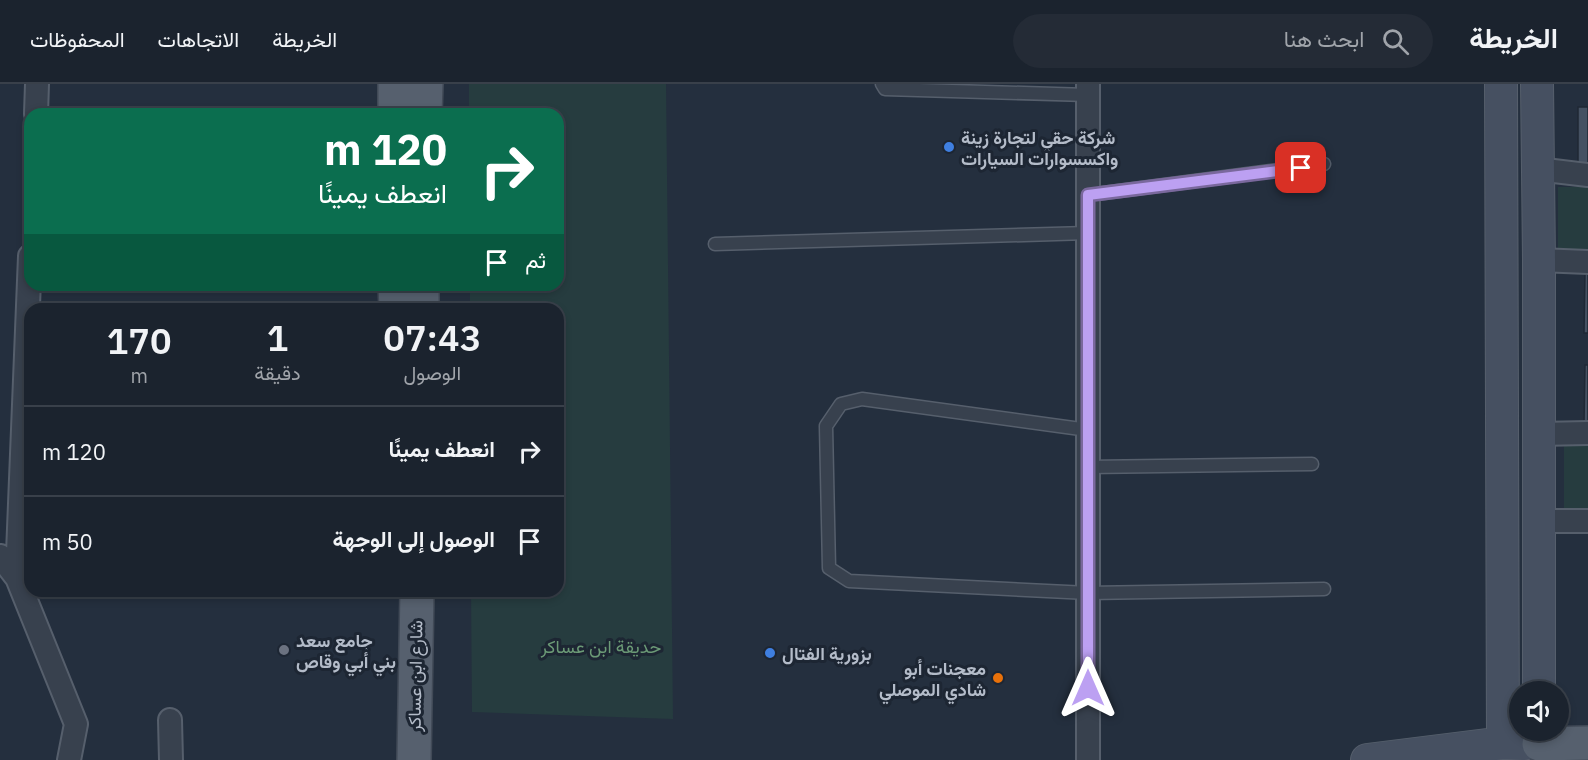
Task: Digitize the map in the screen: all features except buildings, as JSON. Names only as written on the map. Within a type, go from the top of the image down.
[{"type":"main road","points":[[395,84],[395,108]]},
{"type":"main road","points":[[425,108],[426,84]]},
{"type":"main road","points":[[1501,84],[1503,743]]},
{"type":"main road","points":[[1537,84],[1539,681]]},
{"type":"main road","name":"شارع ابن عساكر","points":[[396,597],[397,760]]},
{"type":"main road","name":"شارع ابن عساكر","points":[[414,760],[417,597]]},
{"type":"main road","points":[[1367,760],[1503,743],[1540,745],[1588,743]]},
{"type":"street","points":[[36,108],[37,84]]},
{"type":"street","points":[[1088,89],[1088,760]]},
{"type":"street","points":[[1537,169],[1588,175]]},
{"type":"street","points":[[1539,260],[1588,262]]},
{"type":"street","points":[[1539,434],[1588,434]]},
{"type":"street","points":[[1539,521],[1588,521]]},
{"type":"street","points":[[0,556],[24,578]]},
{"type":"street","points":[[31,597],[76,724],[69,760]]},
{"type":"street","points":[[170,720],[171,760]]},
{"type":"lane","points":[[882,84],[885,89],[1088,89]]},
{"type":"lane","points":[[1088,195],[1324,165]]},
{"type":"lane","points":[[715,244],[1088,233]]},
{"type":"lane","points":[[1088,430],[862,399],[841,404],[826,426],[829,568],[849,581],[1088,592],[1324,589]]},
{"type":"lane","points":[[1088,467],[1312,464]]},
{"type":"green space","name":"حديقة ابن عساكر","points":[[469,84],[666,84],[673,719],[472,712],[471,597],[564,597],[564,303],[470,303],[470,291],[564,291],[564,108],[469,108]]},
{"type":"green space","points":[[1558,187],[1588,187],[1588,254],[1558,254]]},
{"type":"green space","points":[[1564,445],[1588,445],[1588,512],[1564,512]]},
{"type":"place","name":"شركة حقي لتجارة زينة واكسسوارات السيارات","points":[[949,147]]},
{"type":"place","name":"جامع سعد بني أبي وقاص","points":[[284,650]]},
{"type":"place","name":"بزورية الفتال","points":[[770,653]]},
{"type":"place","name":"معجنات أبو شادي الموصلي","points":[[998,678]]},
{"type":"route","points":[[1088,688],[1088,195],[1301,168]]}]
